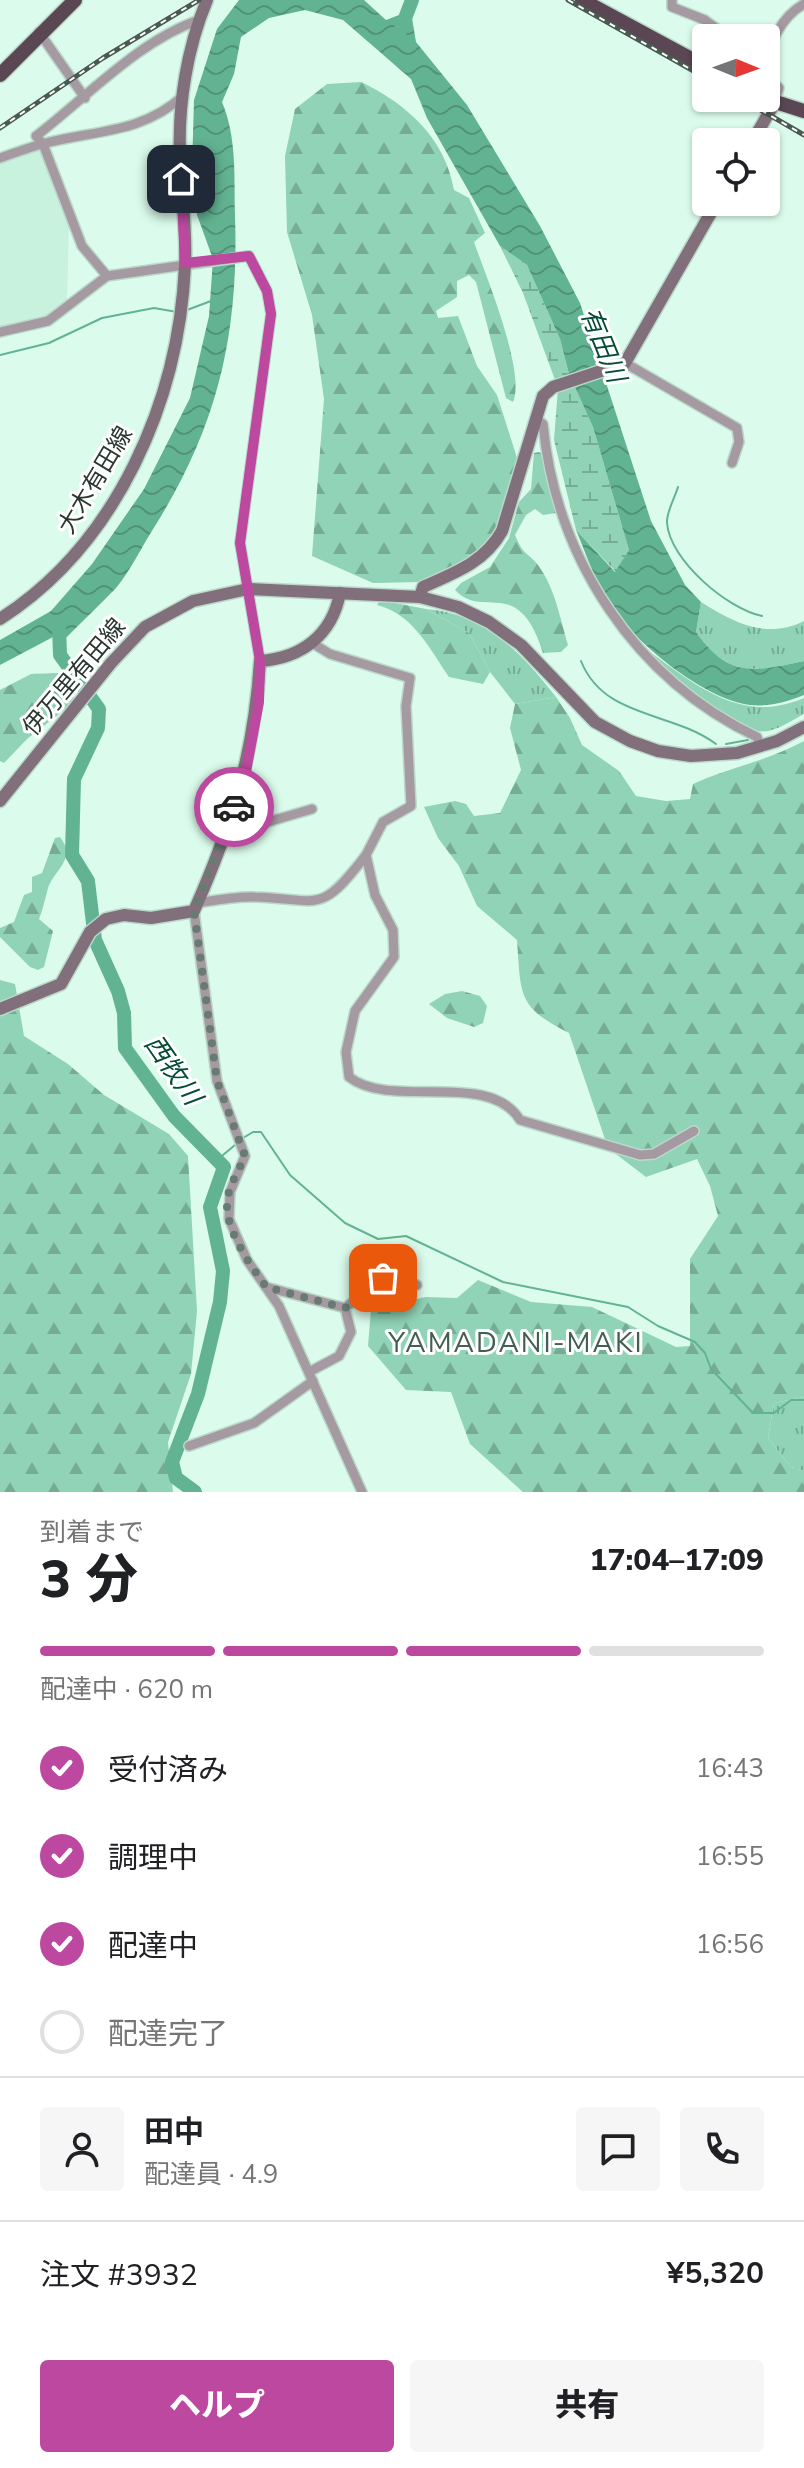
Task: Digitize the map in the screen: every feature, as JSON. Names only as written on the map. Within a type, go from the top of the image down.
[{"type":"highway","points":[[0,75],[39,32],[75,0]]},
{"type":"highway","points":[[582,0],[692,59]]},
{"type":"highway","points":[[780,104],[804,111]]},
{"type":"main road","name":"大木有田線","points":[[0,619],[43,589],[70,562],[109,507],[152,427],[171,370],[191,262],[180,151],[183,96],[199,20],[207,0]]},
{"type":"main road","points":[[420,597],[423,587],[455,574],[492,547],[502,531],[543,396],[553,387],[620,365],[709,216]]},
{"type":"main road","name":"伊万里有田線","points":[[0,801],[128,643],[160,617],[193,601],[248,589],[420,597],[473,613],[505,633],[580,709],[630,741],[658,751],[691,756],[737,753],[760,747],[804,727]]},
{"type":"main road","points":[[0,1009],[61,984],[95,928],[118,915],[151,918],[196,907],[231,817],[254,737],[260,661],[291,657],[312,643],[332,619],[340,593]]},
{"type":"street","points":[[672,0],[672,7],[710,24]]},
{"type":"street","points":[[780,30],[804,4]]},
{"type":"street","points":[[107,276],[82,246],[43,144],[36,136],[175,28],[199,20]]},
{"type":"street","points":[[39,32],[85,98]]},
{"type":"street","points":[[0,158],[43,144],[140,125],[166,112],[183,96]]},
{"type":"street","points":[[0,332],[48,321],[107,276],[249,256],[267,291],[271,314],[240,543],[260,661]]},
{"type":"street","points":[[620,365],[737,428],[739,442],[732,463]]},
{"type":"street","points":[[537,420],[543,424],[550,465],[570,532],[609,614],[662,676],[713,713],[757,737],[760,747]]},
{"type":"street","points":[[312,643],[330,654],[410,678],[406,706],[411,806],[383,822],[366,855],[338,889],[308,903],[253,897],[196,907],[217,1081],[245,1156],[230,1192],[229,1219],[247,1260],[279,1306],[362,1492]]},
{"type":"street","points":[[231,817],[261,824],[312,809]]},
{"type":"street","points":[[366,855],[375,895],[393,930],[394,957],[355,1011],[346,1052],[349,1077],[373,1087],[482,1096],[514,1110],[520,1120],[640,1155],[654,1154],[694,1131]]},
{"type":"street","points":[[345,1308],[383,1278],[417,1285]]},
{"type":"street","points":[[266,1287],[345,1308]]},
{"type":"street","points":[[189,1446],[254,1423],[339,1356],[351,1332],[345,1308]]},
{"type":"shaded area","points":[[43,148],[69,224],[67,303],[46,318],[0,328],[0,162]]},
{"type":"green space","points":[[361,82],[394,101],[421,125],[442,154],[454,190],[469,198],[485,233],[474,242],[503,324],[514,369],[516,388],[513,402],[506,398],[476,282],[469,275],[457,281],[457,297],[436,311],[438,318],[458,316],[477,366],[497,395],[518,461],[501,525],[488,545],[457,569],[422,582],[373,583],[312,556],[324,399],[312,315],[287,232],[285,156],[295,109],[327,84]]},
{"type":"green space","points":[[500,246],[527,265],[560,339],[569,374],[593,427],[629,550],[616,572],[576,530],[554,440],[558,388],[523,293]]},
{"type":"green space","points":[[534,453],[545,456],[558,505],[556,513],[543,515],[535,509],[526,515],[515,535],[523,550],[544,574],[553,593],[568,645],[561,652],[543,653],[533,629],[523,614],[512,606],[477,602],[455,590],[461,583],[490,567],[509,538],[519,502],[531,489]]},
{"type":"green space","points":[[380,600],[426,609],[469,633],[490,672],[483,684],[449,677],[419,634],[401,616],[377,605]]},
{"type":"green space","points":[[701,602],[738,622],[763,629],[776,629],[804,621],[804,661],[756,669],[731,664],[708,647],[696,632]]},
{"type":"green space","points":[[426,609],[447,612],[484,627],[515,651],[556,697],[515,704],[490,672],[469,633]]},
{"type":"green space","points":[[643,647],[718,696],[738,704],[759,707],[804,698],[804,714],[770,731],[742,726],[710,709],[666,672]]},
{"type":"green space","points":[[58,673],[76,701],[27,739],[4,763],[0,761],[0,690],[31,674]]},
{"type":"green space","points":[[556,697],[582,745],[619,771],[636,796],[666,801],[690,799],[693,784],[804,741],[804,1397],[774,1403],[768,1438],[791,1467],[804,1471],[804,1492],[523,1492],[470,1444],[451,1392],[406,1390],[368,1346],[371,1309],[426,1297],[457,1298],[478,1280],[531,1302],[592,1307],[676,1347],[690,1346],[690,1259],[718,1216],[710,1186],[697,1159],[646,1177],[608,1148],[569,1033],[531,1007],[522,987],[517,940],[477,906],[459,866],[438,838],[424,807],[455,801],[466,804],[474,816],[500,813],[521,770],[510,728],[515,704]]},
{"type":"green space","points":[[60,837],[65,845],[66,858],[51,881],[39,919],[53,931],[44,967],[38,970],[30,967],[0,937],[0,928],[14,922],[24,895],[32,892],[32,877],[42,873],[55,838]]},
{"type":"green space","points":[[0,980],[15,984],[24,1036],[68,1064],[104,1095],[169,1134],[188,1156],[197,1311],[191,1374],[168,1442],[173,1492],[0,1492]]},
{"type":"green space","points":[[462,991],[480,996],[487,1006],[483,1023],[474,1027],[447,1018],[429,1004],[445,994]]},
{"type":"green space","points":[[804,1397],[804,1471],[791,1467],[768,1438],[774,1403]]},
{"type":"water","points":[[239,0],[364,0],[386,20],[399,15],[412,18],[416,42],[467,105],[540,226],[580,303],[651,521],[685,585],[701,602],[696,632],[719,657],[743,668],[770,668],[804,661],[804,695],[778,703],[750,705],[712,692],[652,651],[609,603],[576,530],[615,572],[629,550],[593,427],[569,374],[560,339],[527,265],[500,246],[427,118],[411,79],[343,20],[305,10],[269,18],[241,37],[234,74],[222,102],[234,157],[233,300],[220,377],[195,452],[177,489],[116,588],[60,644],[53,637],[0,665],[0,640],[51,611],[92,564],[144,489],[190,398],[209,316],[213,259],[197,215],[192,168],[194,100],[217,29]]},
{"type":"waterway","points":[[399,34],[412,0]]},
{"type":"waterway","points":[[187,310],[211,301]]},
{"type":"waterway","points":[[0,355],[49,343],[102,318],[154,308],[177,312]]},
{"type":"waterway","points":[[678,487],[667,519],[678,553],[718,594],[748,612],[762,616]]},
{"type":"waterway","name":"西牧川","points":[[59,626],[60,655],[99,709],[98,728],[74,779],[72,855],[88,881],[95,940],[118,991],[124,1013],[125,1048],[174,1116],[224,1167],[210,1207],[223,1271],[220,1302],[198,1394],[172,1462],[176,1478],[195,1492]]},
{"type":"waterway","points":[[581,661],[592,680],[622,704],[699,733],[716,744]]},
{"type":"waterway","points":[[726,744],[748,740]]},
{"type":"waterway","points":[[243,1138],[253,1132],[261,1132],[290,1175],[345,1223],[378,1239],[406,1236],[503,1282],[628,1307],[658,1326],[695,1342],[705,1353],[711,1369],[753,1413],[774,1413],[791,1400],[804,1400]]},
{"type":"waterway","points":[[217,1160],[235,1145]]},
{"type":"railway","points":[[0,128],[103,58],[199,0]]},
{"type":"railway","points":[[568,0],[692,70]]},
{"type":"railway","points":[[764,112],[804,135]]},
{"type":"way so far","points":[[234,807],[194,911],[217,1081],[245,1156],[227,1203],[229,1219],[247,1260],[266,1287],[345,1308],[383,1278]]},
{"type":"district","name":"YAMADANI-MAKI","points":[[516,1343]]},
{"type":"route","points":[[181,179],[185,263],[249,256],[258,268],[267,291],[271,314],[240,543],[260,661],[259,702],[245,777],[234,807]]},
{"type":"water label","name":"有田川","points":[[603,345]]}]
